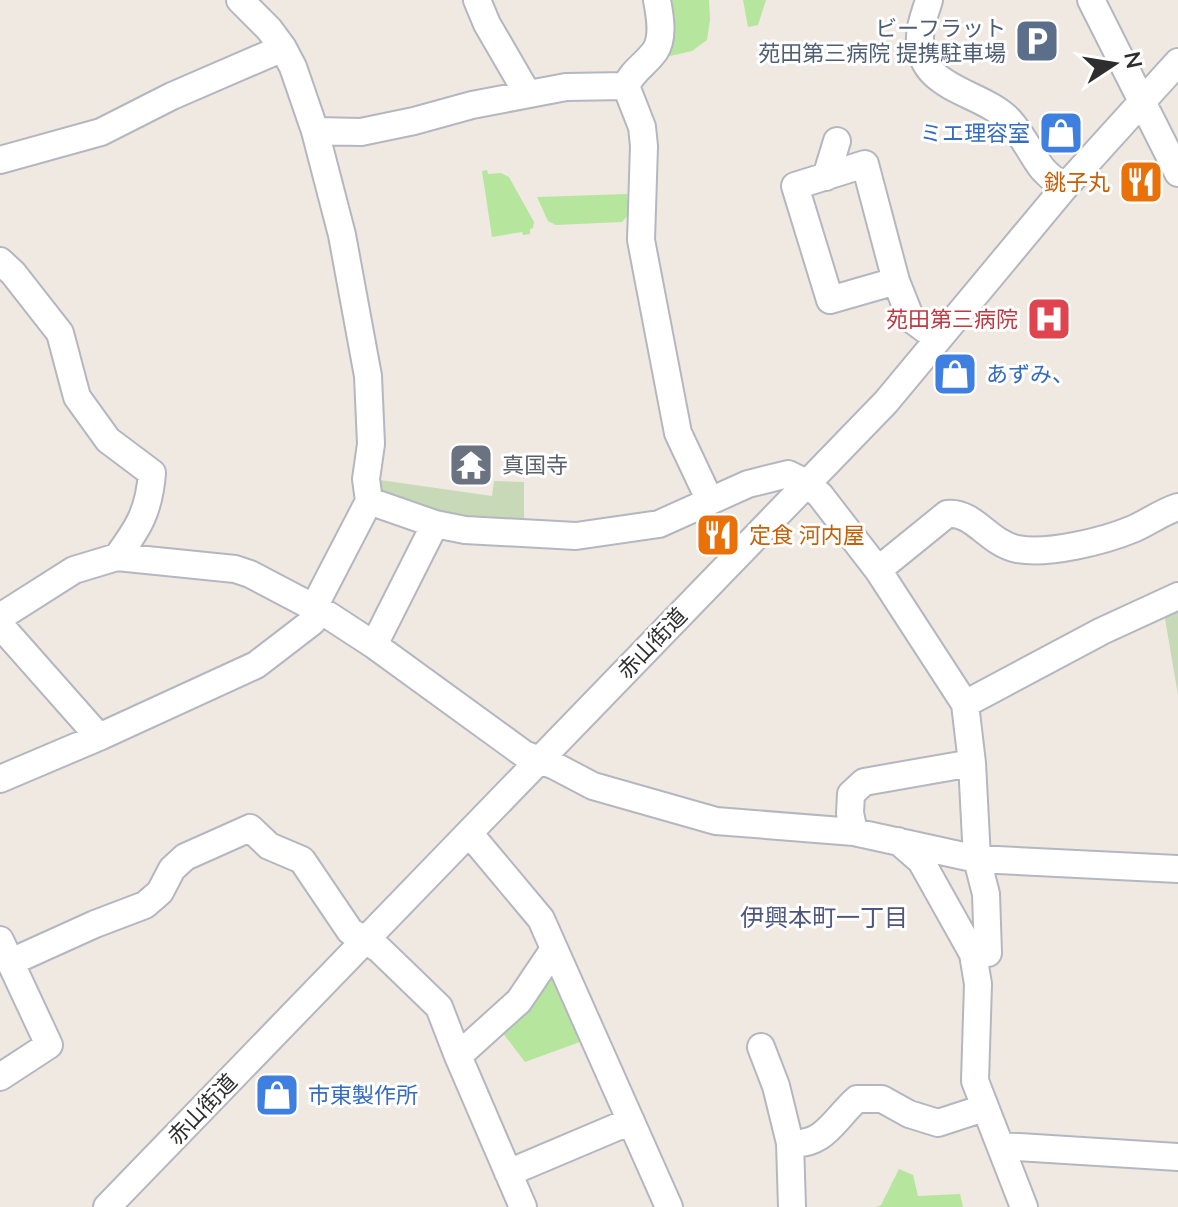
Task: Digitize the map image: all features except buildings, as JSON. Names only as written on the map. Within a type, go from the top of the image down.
[{"type":"street","points":[[0,779],[256,665],[312,622],[313,609],[369,501],[366,479],[371,444],[368,376],[342,235],[315,131],[283,48],[240,0]]},
{"type":"street","points":[[477,0],[487,24],[527,93]]},
{"type":"street","points":[[657,0],[661,25],[656,50],[632,73],[626,86],[642,127],[644,146],[641,240],[678,433],[710,501]]},
{"type":"street","points":[[929,0],[919,35],[928,68],[939,80],[995,108],[1010,121],[1043,170],[1064,188]]},
{"type":"street","points":[[1091,0],[1178,173]]},
{"type":"street","points":[[0,160],[101,132],[172,96],[283,48]]},
{"type":"street","name":"赤山街道","points":[[107,1207],[886,402],[1064,188],[1178,62]]},
{"type":"street","points":[[315,131],[361,132],[527,93],[566,87],[626,86]]},
{"type":"street","points":[[826,177],[837,141]]},
{"type":"street","points":[[896,281],[830,300],[795,186],[865,164],[896,281],[911,319],[937,338]]},
{"type":"street","points":[[0,261],[60,333],[77,397],[108,440],[152,473],[150,496],[142,522],[117,557]]},
{"type":"street","points":[[369,501],[435,524],[465,530],[576,536],[659,524],[748,484],[788,474],[806,483],[820,495],[878,570],[965,704],[972,763],[977,859],[986,894],[988,953],[973,954]]},
{"type":"street","points":[[878,570],[947,514],[958,512],[985,534],[1019,550],[1075,545],[1132,529],[1178,507]]},
{"type":"street","points":[[374,645],[435,524]]},
{"type":"street","points":[[0,617],[74,570],[117,557],[235,569],[328,615],[524,754],[593,786],[716,821],[854,832],[977,859],[1178,869]]},
{"type":"street","points":[[965,704],[1102,631],[1178,596]]},
{"type":"street","points":[[0,625],[99,737]]},
{"type":"street","points":[[854,832],[850,813],[851,794],[864,782],[972,763]]},
{"type":"street","points":[[0,1077],[49,1045],[6,951],[145,905],[160,892],[172,869],[185,857],[250,828],[269,846],[302,860],[350,931],[379,949],[439,1007],[523,1207]]},
{"type":"street","points":[[469,833],[541,919],[669,1207]]},
{"type":"street","points":[[898,841],[921,861],[973,954],[978,984],[975,1081],[1024,1207]]},
{"type":"street","points":[[458,1056],[519,1001],[554,949]]},
{"type":"street","points":[[761,1047],[776,1086],[790,1143],[792,1207]]},
{"type":"street","points":[[790,1143],[816,1140],[857,1099],[882,1099],[909,1114],[938,1123],[984,1108]]},
{"type":"street","points":[[508,1173],[631,1121]]},
{"type":"street","points":[[1002,1146],[1178,1157]]},
{"type":"green space","points":[[665,0],[709,0],[707,40],[692,51],[666,57]]},
{"type":"green space","points":[[743,0],[766,0],[758,25],[748,27]]},
{"type":"green space","points":[[487,170],[488,174],[501,173],[509,177],[534,222],[530,234],[523,235],[522,232],[492,237],[482,171]]},
{"type":"green space","points":[[627,194],[629,214],[622,222],[556,225],[548,221],[537,197]]},
{"type":"green space","points":[[373,479],[492,496],[494,481],[524,482],[524,525],[469,522],[378,498]]},
{"type":"green space","points":[[1178,601],[1178,695],[1163,607]]},
{"type":"green space","points":[[554,962],[588,1039],[525,1062],[499,1028]]},
{"type":"green space","points":[[899,1169],[913,1175],[918,1196],[960,1194],[963,1207],[876,1207],[881,1205]]},
{"type":"place","name":"ビーフラット 苑田第三病院 提携駐車場","points":[[1037,41]]},
{"type":"place","name":"ミエ理容室","points":[[1061,133]]},
{"type":"place","name":"銚子丸","points":[[1141,182]]},
{"type":"place","name":"苑田第三病院","points":[[1049,319]]},
{"type":"place","name":"あずみ、","points":[[955,374]]},
{"type":"place","name":"真国寺","points":[[471,465]]},
{"type":"place","name":"定食 河内屋","points":[[718,535]]},
{"type":"place","name":"市東製作所","points":[[277,1095]]},
{"type":"district","name":"伊興本町一丁目","points":[[824,918]]}]
